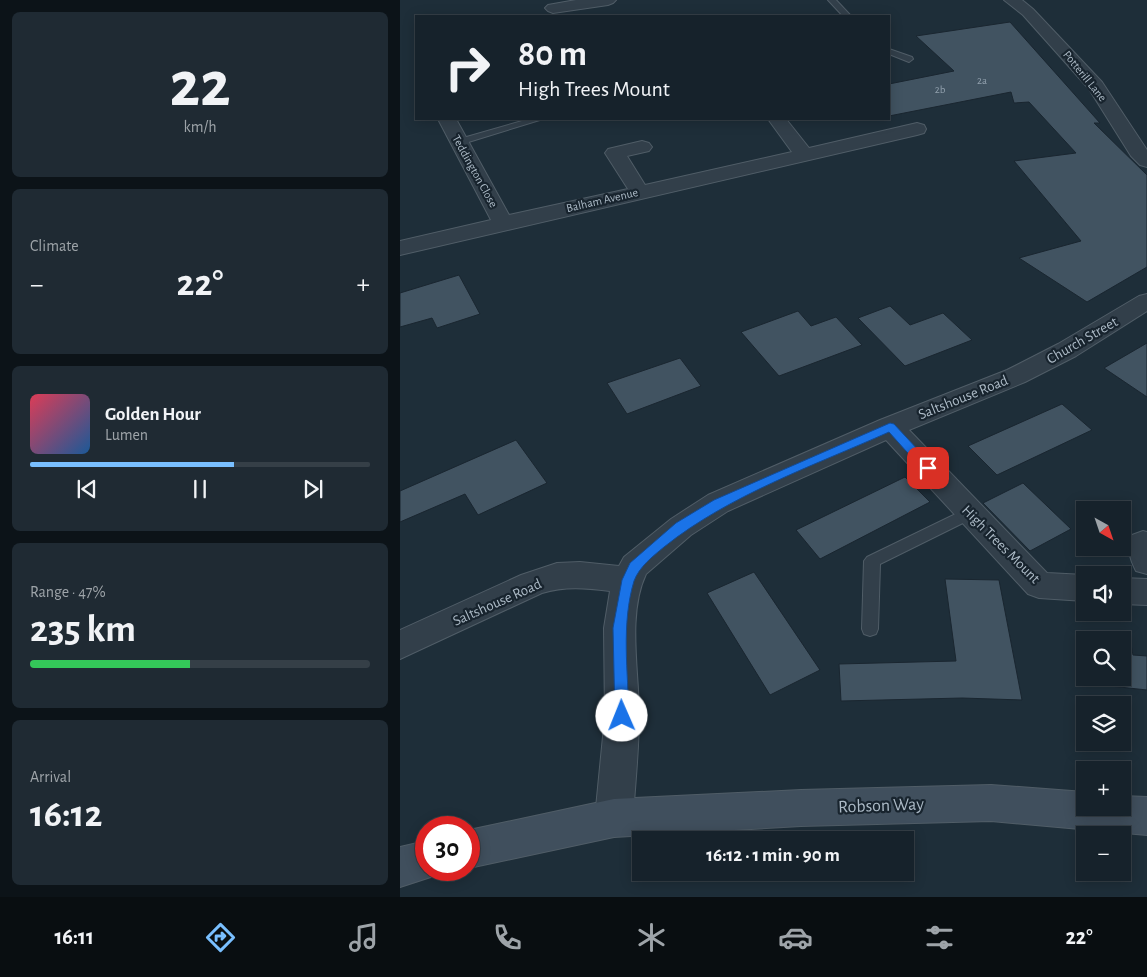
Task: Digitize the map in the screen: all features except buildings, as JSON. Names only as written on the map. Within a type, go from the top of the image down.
[{"type":"main road","name":"Robson Way","points":[[614,818],[801,808],[991,802],[1147,816]]},
{"type":"main road","points":[[480,847],[614,818]]},
{"type":"main road","points":[[400,867],[415,863]]},
{"type":"street","points":[[554,8],[608,0]]},
{"type":"street","name":"Potterill Lane","points":[[1012,0],[1028,12],[1096,86],[1138,152],[1147,160]]},
{"type":"street","name":"Teddington Close","points":[[447,120],[503,223]]},
{"type":"street","points":[[778,120],[804,155]]},
{"type":"street","name":"Balham Avenue","points":[[400,248],[917,130]]},
{"type":"street","points":[[895,134],[913,151]]},
{"type":"street","points":[[640,192],[615,153],[642,147]]},
{"type":"street","name":"Church Street","points":[[1016,376],[1073,347],[1147,301]]},
{"type":"street","name":"Saltshouse Road","points":[[614,818],[622,716],[620,628],[628,580],[635,566],[681,527],[718,503],[890,427],[1016,376]]},
{"type":"street","name":"High Trees Mount","points":[[890,427],[1039,585],[1076,587]]},
{"type":"street","name":"Saltshouse Road","points":[[400,645],[532,584],[557,576],[580,574],[628,580]]},
{"type":"street","points":[[1131,591],[1147,592]]},
{"type":"lane","points":[[832,0],[847,15]]},
{"type":"lane","points":[[890,51],[909,58]]},
{"type":"lane","points":[[459,142],[535,120]]},
{"type":"lane","points":[[870,630],[872,561],[970,513]]},
{"type":"route","points":[[622,716],[620,628],[622,604],[628,580],[635,566],[654,548],[681,527],[718,503],[890,427],[928,468]]}]
